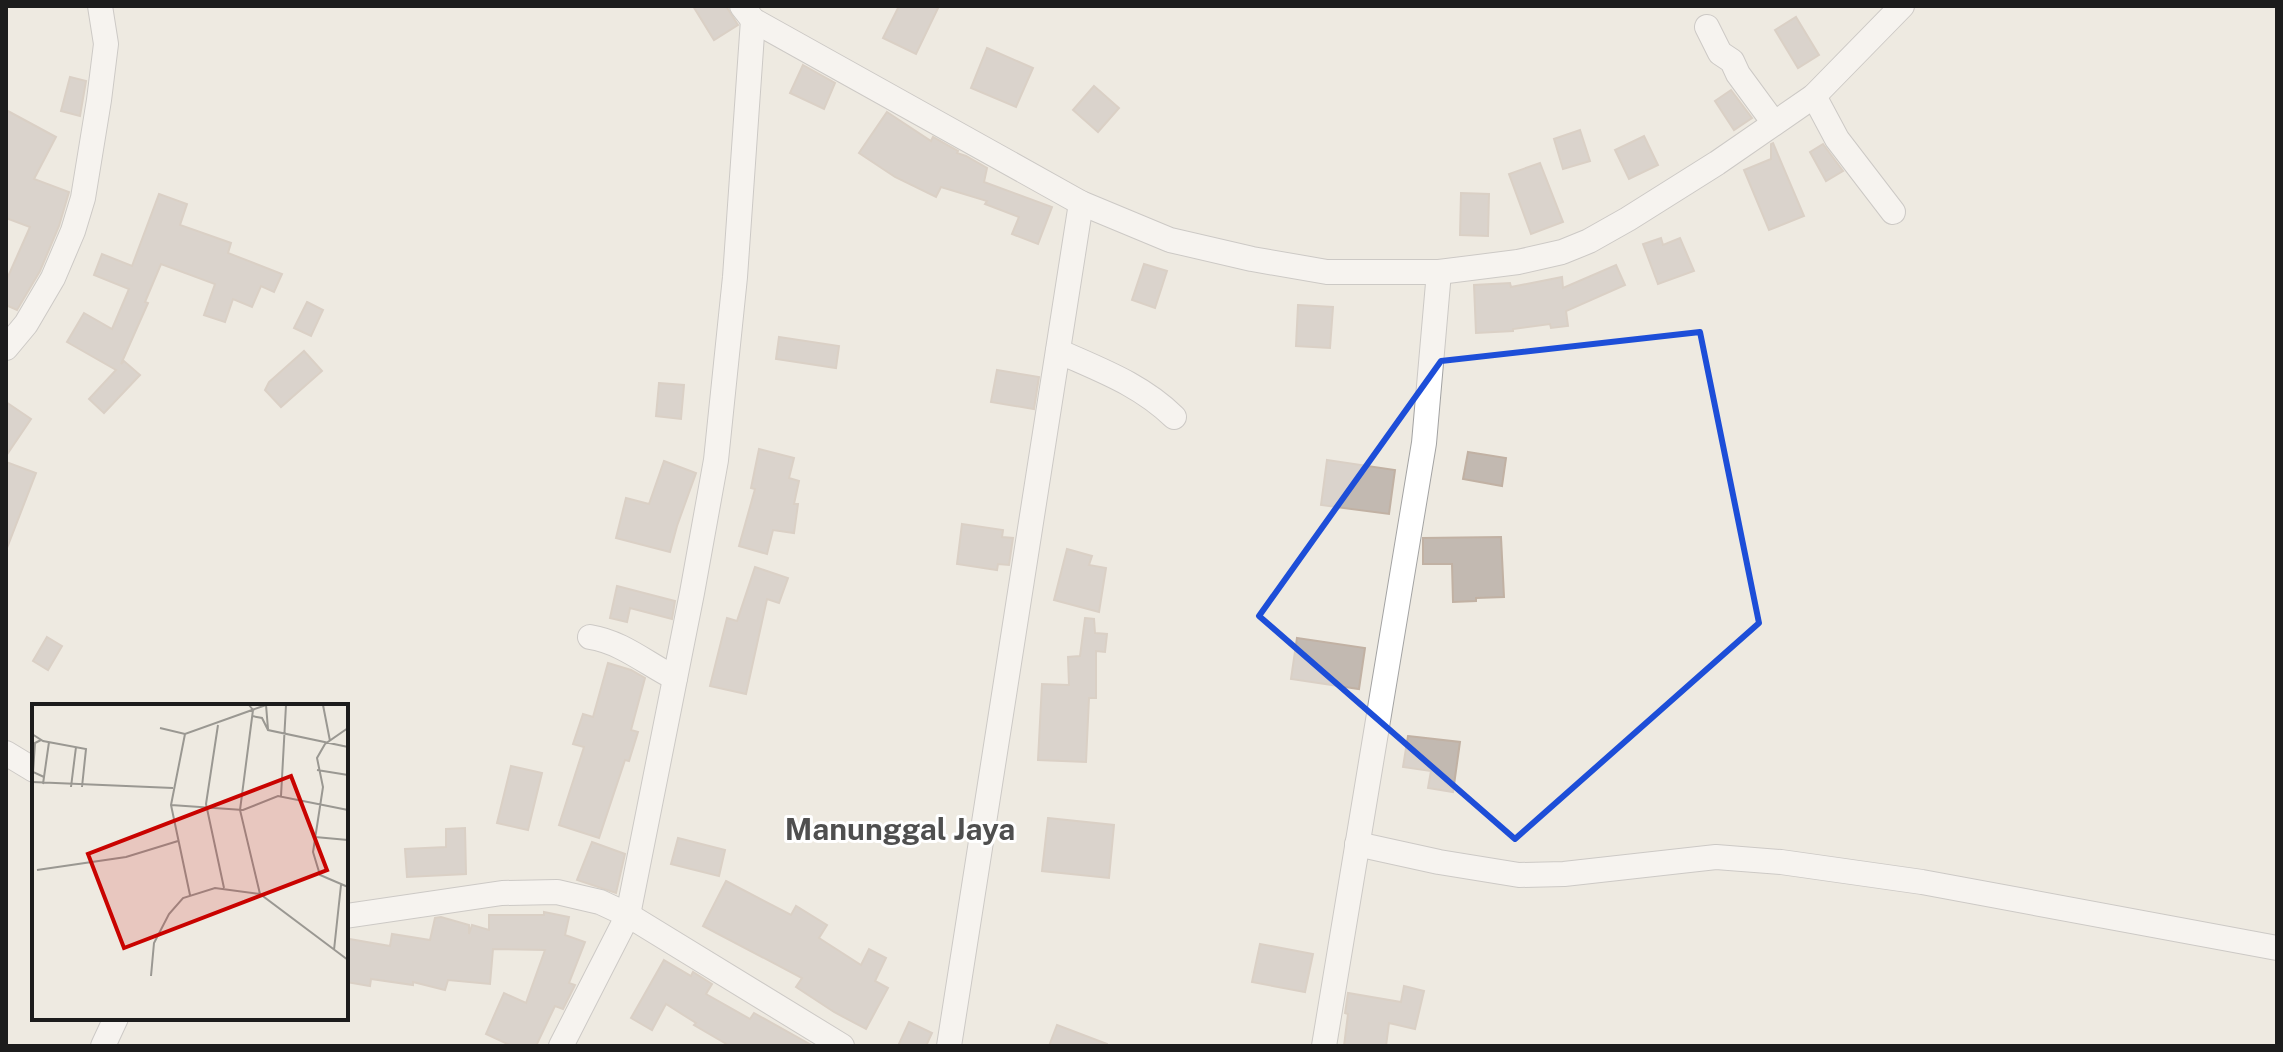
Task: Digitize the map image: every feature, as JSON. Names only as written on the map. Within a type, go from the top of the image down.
[{"type":"street","points":[[6,348],[26,324],[53,278],[83,198],[106,44],[100,6]]},
{"type":"street","points":[[561,1046],[628,915],[716,460],[735,277],[748,13],[1081,203],[1170,240],[1327,272],[1439,272],[1518,262],[1562,252],[1589,241],[1717,163],[1814,96],[1902,6]]},
{"type":"street","points":[[1707,27],[1720,53],[1732,61],[1774,123]]},
{"type":"street","points":[[1814,96],[1837,139],[1893,212]]},
{"type":"street","points":[[949,1046],[1081,203]]},
{"type":"street","points":[[1324,1046],[1424,443],[1439,272]]},
{"type":"street","points":[[1058,351],[1136,386],[1174,417]]},
{"type":"street","points":[[590,637],[604,639],[624,648],[675,678]]},
{"type":"street","points":[[6,753],[32,769]]},
{"type":"street","points":[[1357,844],[1519,875],[1564,874],[1716,857],[1781,862],[1922,882],[2277,948]]},
{"type":"street","points":[[348,916],[502,893],[557,892],[600,902],[628,915],[842,1046]]},
{"type":"street","points":[[103,1046],[115,1020]]},
{"type":"highlighted area","points":[[1700,332],[1759,623],[1515,839],[1259,616],[1441,361]]},
{"type":"building","points":[[693,6],[726,6],[738,25],[714,40]]},
{"type":"building","points":[[899,6],[939,6],[916,54],[883,38]]},
{"type":"building","points":[[1796,17],[1819,55],[1798,68],[1775,30]]},
{"type":"building","points":[[987,48],[1033,68],[1016,107],[971,88]]},
{"type":"building","points":[[803,65],[835,83],[824,109],[790,93]]},
{"type":"building","points":[[70,77],[86,81],[80,116],[61,111]]},
{"type":"building","points":[[1094,86],[1119,108],[1098,132],[1073,110]]},
{"type":"building","points":[[1731,90],[1752,118],[1734,130],[1715,101]]},
{"type":"building","points":[[6,110],[56,137],[34,179],[69,192],[40,271],[17,310],[6,305],[6,281],[30,227],[6,218]]},
{"type":"building","points":[[887,112],[931,141],[933,137],[987,168],[984,182],[1052,207],[1038,244],[1012,234],[1019,217],[985,204],[987,201],[941,187],[936,197],[895,177],[859,153]]},
{"type":"building","points":[[1580,130],[1590,161],[1563,169],[1554,139]]},
{"type":"building","points":[[1644,136],[1658,165],[1629,179],[1615,150]]},
{"type":"building","points":[[1773,143],[1804,216],[1769,230],[1744,170],[1771,159]]},
{"type":"building","points":[[1823,144],[1843,171],[1826,181],[1810,152]]},
{"type":"building","points":[[1540,163],[1563,222],[1531,234],[1509,174]]},
{"type":"building","points":[[1461,193],[1489,194],[1488,236],[1460,235]]},
{"type":"building","points":[[159,194],[187,204],[180,225],[231,243],[228,253],[282,274],[274,292],[261,286],[252,307],[233,299],[225,322],[204,315],[215,284],[161,264],[145,302],[148,303],[121,364],[124,361],[140,375],[104,413],[89,399],[116,370],[67,342],[84,313],[112,329],[129,289],[94,275],[102,254],[132,266]]},
{"type":"building","points":[[1661,238],[1663,245],[1680,238],[1694,271],[1658,284],[1643,244]]},
{"type":"building","points":[[1144,264],[1167,271],[1155,308],[1132,300]]},
{"type":"building","points":[[1616,265],[1625,285],[1566,311],[1568,326],[1551,328],[1550,324],[1513,331],[1476,333],[1474,285],[1510,283],[1511,287],[1562,277],[1563,288]]},
{"type":"building","points":[[307,302],[323,310],[311,336],[294,328]]},
{"type":"building","points":[[1298,305],[1333,307],[1330,348],[1296,346]]},
{"type":"building","points":[[779,337],[839,346],[836,368],[776,359]]},
{"type":"building","points":[[304,351],[322,371],[281,407],[265,390],[269,382]]},
{"type":"building","points":[[997,370],[1039,377],[1034,409],[991,402]]},
{"type":"building","points":[[659,383],[684,385],[681,419],[656,416]]},
{"type":"building","points":[[6,402],[31,419],[6,456]]},
{"type":"building","points":[[759,449],[794,458],[789,478],[799,481],[794,504],[798,504],[794,533],[773,530],[767,554],[739,546],[755,489],[751,488]]},
{"type":"building","points":[[1468,452],[1506,458],[1502,486],[1463,479]]},
{"type":"building","points":[[1327,460],[1395,470],[1389,514],[1321,505]]},
{"type":"building","points":[[664,461],[696,473],[670,552],[616,538],[626,498],[649,504]]},
{"type":"building","points":[[6,462],[36,473],[7,548],[6,547]]},
{"type":"building","points":[[962,524],[1003,530],[1002,537],[1013,538],[1009,565],[998,564],[997,570],[957,564]]},
{"type":"building","points":[[1501,537],[1504,597],[1453,602],[1452,564],[1423,564],[1423,538]]},
{"type":"building","points":[[1067,549],[1092,556],[1089,565],[1106,568],[1099,612],[1054,600]]},
{"type":"building","points":[[755,567],[788,578],[779,603],[767,599],[746,694],[710,686],[727,618],[737,621]]},
{"type":"building","points":[[617,586],[675,601],[672,619],[630,608],[627,622],[610,618]]},
{"type":"building","points":[[1085,618],[1094,619],[1095,633],[1107,634],[1105,652],[1096,651],[1096,698],[1089,698],[1086,762],[1038,760],[1042,684],[1069,685],[1068,657],[1080,656]]},
{"type":"building","points":[[47,637],[62,646],[48,670],[33,661]]},
{"type":"building","points":[[1297,638],[1365,648],[1359,689],[1291,679]]},
{"type":"building","points":[[608,663],[645,678],[631,730],[638,732],[629,761],[625,760],[599,838],[559,825],[584,747],[573,744],[583,714],[593,717]]},
{"type":"building","points":[[1408,736],[1460,742],[1453,792],[1428,788],[1431,771],[1403,767]]},
{"type":"building","points":[[511,766],[542,773],[528,830],[497,823]]},
{"type":"building","points":[[1048,818],[1114,825],[1109,878],[1042,871]]},
{"type":"building","points":[[465,828],[466,874],[407,877],[405,849],[446,847],[446,829]]},
{"type":"building","points":[[678,838],[725,850],[719,876],[671,864]]},
{"type":"building","points":[[592,842],[625,854],[616,893],[577,880]]},
{"type":"building","points":[[726,881],[791,915],[796,906],[827,925],[819,938],[861,965],[869,949],[886,958],[875,981],[888,988],[866,1029],[796,987],[802,978],[703,926]]},
{"type":"building","points":[[544,912],[569,917],[565,935],[585,942],[569,983],[575,985],[563,1009],[555,1006],[536,1046],[512,1046],[486,1034],[504,993],[526,1003],[545,950],[493,949],[490,984],[448,980],[445,990],[413,982],[413,985],[371,979],[370,986],[348,982],[349,939],[390,946],[392,934],[430,940],[435,918],[469,925],[469,934],[472,925],[489,930],[489,915],[544,915]]},
{"type":"building","points":[[1260,944],[1313,954],[1305,992],[1252,982]]},
{"type":"building","points":[[664,960],[712,984],[706,994],[750,1019],[754,1013],[813,1046],[730,1046],[666,1004],[652,1030],[631,1018]]},
{"type":"building","points":[[1404,986],[1424,991],[1415,1029],[1389,1023],[1386,1046],[1344,1046],[1348,993],[1401,1002]]},
{"type":"building","points":[[909,1022],[932,1033],[926,1046],[898,1046]]},
{"type":"building","points":[[1057,1025],[1107,1044],[1107,1046],[1049,1046]]},
{"type":"district","name":"Manunggal Jaya","points":[[900,829]]}]
